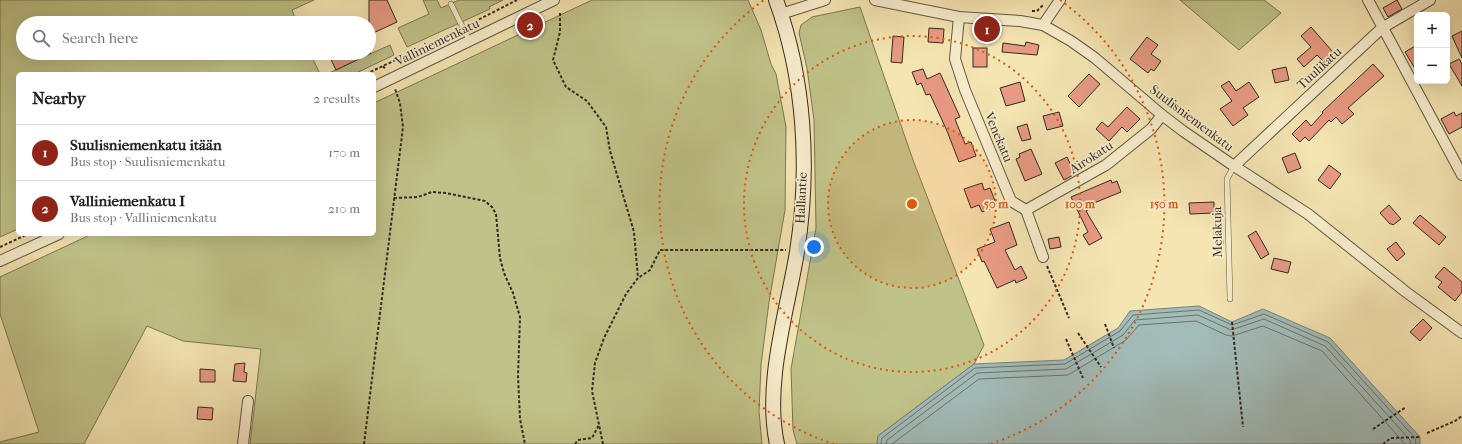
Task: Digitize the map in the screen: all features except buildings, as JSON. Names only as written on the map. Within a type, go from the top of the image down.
[{"type":"street","name":"Valliniemenkatu","points":[[376,86],[554,0]]},
{"type":"street","name":"Hallantie","points":[[776,0],[793,59],[799,96],[802,130],[803,183],[797,250],[778,353],[774,384],[773,412],[777,444]]},
{"type":"street","points":[[781,14],[825,0]]},
{"type":"street","name":"Suulisniemenkatu","points":[[875,0],[959,17],[1020,21],[1043,25],[1071,41],[1095,58],[1162,115],[1234,166],[1308,214],[1406,292],[1462,333]]},
{"type":"street","points":[[1043,25],[1060,0]]},
{"type":"street","points":[[1368,0],[1462,176]]},
{"type":"street","name":"Tuulikatu","points":[[1234,166],[1382,28],[1430,0]]},
{"type":"street","name":"Venekatu","points":[[959,17],[955,59],[965,90],[1012,202],[1026,210]]},
{"type":"street","name":"Airokatu","points":[[1026,210],[1106,165],[1151,129],[1162,115]]},
{"type":"street","points":[[1026,210],[1043,257]]},
{"type":"street","points":[[0,261],[55,236]]},
{"type":"street","points":[[242,444],[248,401]]},
{"type":"lane","points":[[451,4],[469,40]]},
{"type":"lane","name":"Melakuja","points":[[1230,299],[1228,179],[1234,166]]},
{"type":"path","points":[[370,72],[463,28],[516,0]]},
{"type":"path","points":[[560,13],[560,32],[554,60],[566,87],[587,101],[606,127],[610,151],[634,232],[638,278]]},
{"type":"path","points":[[364,444],[403,126],[400,104],[391,79],[383,66]]},
{"type":"path","points":[[394,198],[418,197],[432,192],[446,193],[485,202],[496,214],[500,258],[520,317],[518,376],[520,419],[525,444]]},
{"type":"path","points":[[0,247],[24,236]]},
{"type":"path","points":[[603,444],[592,391],[595,363],[604,338],[626,294],[638,278],[650,270],[660,250],[797,250]]},
{"type":"path","points":[[1043,257],[1069,318]]},
{"type":"path","points":[[1232,322],[1243,427]]},
{"type":"path","points":[[1105,324],[1114,348]]},
{"type":"path","points":[[1078,333],[1101,367]]},
{"type":"path","points":[[1066,339],[1084,378]]},
{"type":"path","points":[[1373,429],[1406,407]]},
{"type":"path","points":[[1427,433],[1455,421],[1462,416]]},
{"type":"path","points":[[575,444],[578,440],[592,438],[599,424]]},
{"type":"path","points":[[1383,444],[1391,438],[1420,437]]},
{"type":"green space","points":[[0,0],[314,0],[292,10],[294,16],[16,16],[16,60],[313,60],[319,72],[16,72],[16,230],[0,237]]},
{"type":"green space","points":[[423,0],[437,0],[441,8],[459,0],[503,0],[489,7],[490,9],[407,47],[398,28],[429,14]]},
{"type":"green space","points":[[592,0],[748,0],[761,30],[771,64],[776,74],[786,127],[785,210],[769,302],[761,365],[759,412],[762,444],[250,444],[261,349],[183,341],[147,326],[84,444],[0,444],[0,442],[39,432],[0,314],[0,277],[88,236],[376,236],[376,102]]},
{"type":"green space","points":[[1180,0],[1264,0],[1281,13],[1239,50]]},
{"type":"green space","points":[[860,7],[913,160],[984,345],[974,364],[878,436],[877,444],[797,444],[793,430],[791,369],[816,228],[814,120],[807,68],[799,33],[801,25],[812,17]]},
{"type":"green space","points":[[390,45],[394,55],[358,72],[331,72],[357,60],[376,60],[376,51]]},
{"type":"water","points":[[1199,306],[1232,322],[1263,309],[1330,338],[1420,437],[1420,444],[877,444],[878,436],[974,364],[1064,360],[1118,328],[1130,311]]},
{"type":"place","name":"Valliniemenkatu I","points":[[530,25]]},
{"type":"place","name":"Suulisniemenkatu itään","points":[[987,29]]}]
